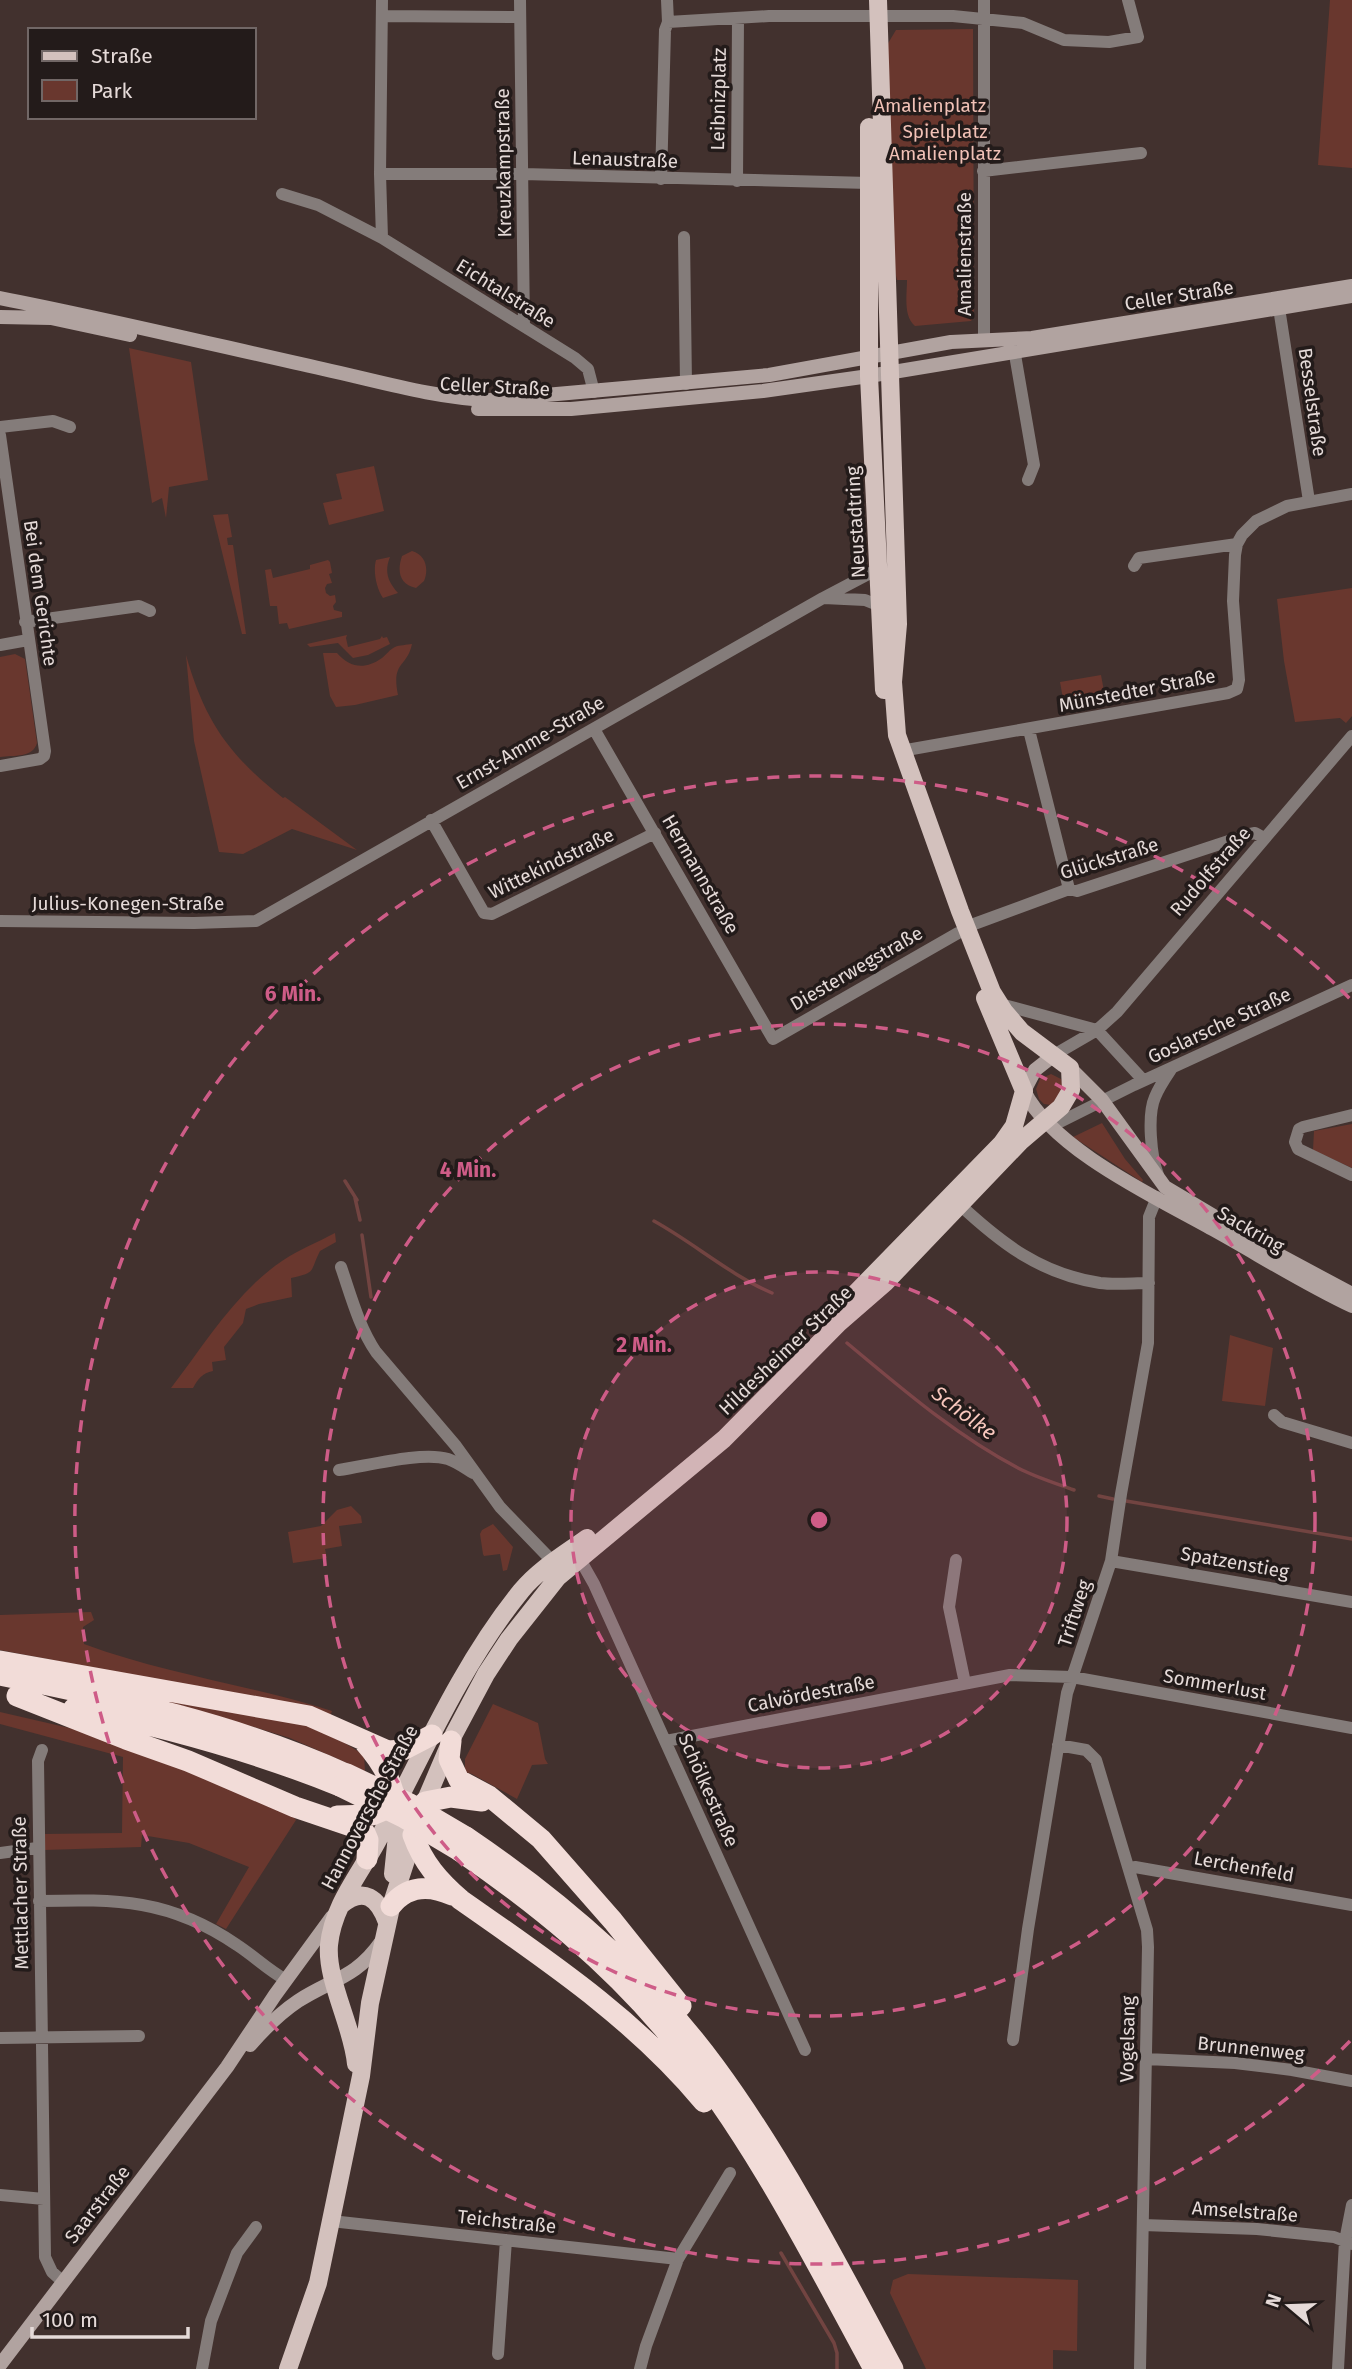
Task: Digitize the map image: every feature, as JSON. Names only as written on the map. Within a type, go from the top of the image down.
[{"type":"highway","points":[[0,1661],[309,1716],[380,1749],[397,1751],[412,1746],[443,1743],[458,1780],[489,1796],[541,1839],[657,1975],[704,2036],[713,2065]]},
{"type":"highway","points":[[0,1675],[187,1717],[286,1748],[343,1780]]},
{"type":"highway","points":[[9,1694],[182,1733],[343,1780],[410,1804],[463,1844],[601,1963],[645,2007],[706,2082],[781,2198],[874,2369]]},
{"type":"highway","points":[[9,1694],[188,1761],[295,1807],[362,1831],[369,1844],[370,1854]]},
{"type":"highway","points":[[358,1738],[382,1765],[392,1786],[410,1811],[420,1853],[432,1872],[461,1900],[580,1983],[640,2034],[687,2081],[718,2119],[766,2189],[781,2198]]},
{"type":"highway","points":[[320,1815],[362,1817],[390,1809],[410,1811],[440,1798],[462,1797],[491,1804],[510,1813]]},
{"type":"highway","points":[[463,1844],[521,1874],[587,1928],[642,1981],[713,2065],[752,2120],[787,2177],[892,2369]]},
{"type":"highway","points":[[389,1917],[400,1896],[420,1888],[438,1889],[461,1900]]},
{"type":"main road","name":"Neustadtring","points":[[874,8],[869,183],[869,376],[885,714],[890,744],[962,930],[987,980],[998,1013]]},
{"type":"main road","name":"Neustadtring","points":[[874,8],[897,590],[898,632],[893,701],[901,751],[962,930]]},
{"type":"main road","name":"Celler Straße","points":[[0,317],[69,321],[438,403],[472,408],[523,410],[595,399],[669,392],[737,394],[869,376],[953,362],[1042,337],[1352,286]]},
{"type":"main road","name":"Celler Straße","points":[[1010,348],[1352,296]]},
{"type":"main road","name":"Celler Straße","points":[[0,298],[449,396],[481,399],[595,399]]},
{"type":"main road","name":"Celler Straße","points":[[669,392],[686,384],[769,375],[951,342],[984,340]]},
{"type":"main road","name":"Celler Straße","points":[[953,362],[978,347],[984,340]]},
{"type":"main road","points":[[984,340],[992,348],[1010,348]]},
{"type":"main road","points":[[998,1013],[1070,1068],[1102,1100],[1161,1192]]},
{"type":"main road","points":[[998,1013],[1024,1091],[1044,1121],[1061,1107],[1069,1094],[1072,1084],[1070,1068]]},
{"type":"main road","points":[[1024,1091],[1035,1070],[1054,1055]]},
{"type":"main road","name":"Hildesheimer Straße","points":[[559,1567],[719,1430],[1002,1143],[1014,1126],[1024,1091]]},
{"type":"main road","name":"Hildesheimer Straße","points":[[576,1553],[724,1438],[839,1323],[885,1283],[1020,1142],[1044,1121]]},
{"type":"main road","name":"Sackring","points":[[1044,1121],[1091,1158],[1133,1184],[1161,1192],[1352,1294]]},
{"type":"main road","name":"Sackring","points":[[1161,1192],[1297,1278],[1352,1306]]},
{"type":"main road","name":"Hannoversche Straße","points":[[288,2369],[318,2283],[361,2076],[368,2017],[410,1811],[443,1743],[486,1638],[525,1587],[559,1567]]},
{"type":"main road","name":"Hannoversche Straße","points":[[354,2106],[355,2060],[335,1983],[329,1945],[338,1908],[370,1854],[410,1811]]},
{"type":"main road","points":[[338,1908],[353,1897],[367,1897],[378,1903],[389,1917]]},
{"type":"main road","name":"Saarstraße","points":[[0,2365],[227,2067],[338,1908]]},
{"type":"main road","name":"Saarstraße","points":[[227,2067],[296,2002],[335,1983],[363,1964],[389,1917]]},
{"type":"main road","name":"Saarstraße","points":[[265,2029],[263,2021],[267,2007]]},
{"type":"street","points":[[382,0],[382,238]]},
{"type":"street","name":"Kreuzkampstraße","points":[[520,0],[524,326]]},
{"type":"street","points":[[661,179],[667,0]]},
{"type":"street","name":"Amalienstraße","points":[[984,340],[985,0]]},
{"type":"street","points":[[668,22],[874,8],[1023,23],[1064,40],[1109,42],[1138,37],[1128,0]]},
{"type":"street","points":[[382,16],[520,17]]},
{"type":"street","name":"Leibnizplatz","points":[[737,181],[738,18]]},
{"type":"street","points":[[984,171],[1141,153]]},
{"type":"street","name":"Lenaustraße","points":[[380,174],[523,174],[869,183]]},
{"type":"street","name":"Eichtalstraße","points":[[282,194],[318,205],[382,238],[524,326],[588,369],[595,399]]},
{"type":"street","points":[[684,237],[686,384]]},
{"type":"street","name":"Besselstraße","points":[[1279,308],[1309,501]]},
{"type":"street","points":[[1010,348],[1034,465],[1028,480]]},
{"type":"street","points":[[0,427],[53,421],[69,427]]},
{"type":"street","name":"Bei dem Gerichte","points":[[0,435],[44,756],[0,766]]},
{"type":"street","points":[[1134,566],[1139,558],[1237,544],[1249,527],[1272,512],[1309,501],[1352,494]]},
{"type":"street","name":"Münstedter Straße","points":[[901,751],[1029,730],[1228,693],[1237,689],[1239,680],[1233,601],[1237,544]]},
{"type":"street","points":[[878,569],[886,570],[893,576],[897,590]]},
{"type":"street","name":"Ernst-Amme-Straße","points":[[256,921],[823,597],[878,569]]},
{"type":"street","points":[[823,597],[865,600],[880,606]]},
{"type":"street","points":[[25,622],[139,606],[150,611]]},
{"type":"street","points":[[0,645],[28,640]]},
{"type":"street","name":"Hermannstraße","points":[[594,729],[773,1038]]},
{"type":"street","points":[[1029,730],[1069,890]]},
{"type":"street","name":"Rudolfstraße","points":[[1054,1055],[1097,1030],[1116,1012],[1352,736]]},
{"type":"street","name":"Wittekindstraße","points":[[431,820],[487,914],[492,914],[655,833]]},
{"type":"street","name":"Glückstraße","points":[[962,930],[1069,890],[1077,891],[1250,834],[1255,833],[1264,838]]},
{"type":"street","name":"Julius-Konegen-Straße","points":[[0,921],[256,921]]},
{"type":"street","name":"Diesterwegstraße","points":[[773,1038],[962,930]]},
{"type":"street","name":"Goslarsche Straße","points":[[1044,1121],[1056,1124],[1143,1080],[1352,985]]},
{"type":"street","points":[[998,1013],[1097,1030],[1143,1080]]},
{"type":"street","points":[[1161,1192],[1152,1149],[1153,1105],[1154,1097],[1171,1068]]},
{"type":"street","points":[[1352,1115],[1303,1127],[1299,1129],[1295,1142],[1298,1149],[1352,1175]]},
{"type":"street","name":"Triftweg","points":[[1013,2040],[1015,2010],[1058,1745],[1072,1678],[1111,1560],[1148,1343],[1149,1217],[1161,1192]]},
{"type":"street","points":[[960,1205],[1009,1247],[1034,1262],[1063,1274],[1102,1283],[1149,1283]]},
{"type":"street","points":[[341,1267],[369,1341],[456,1446],[500,1507],[559,1567]]},
{"type":"street","points":[[1274,1415],[1282,1422],[1352,1443]]},
{"type":"street","points":[[339,1470],[434,1457],[449,1460],[476,1475]]},
{"type":"street","name":"Schölkestraße","points":[[576,1553],[589,1571],[806,2050]]},
{"type":"street","points":[[956,1560],[949,1606],[965,1683]]},
{"type":"street","name":"Spatzenstieg","points":[[1111,1560],[1352,1602]]},
{"type":"street","name":"Calvördestraße","points":[[666,1741],[1010,1675],[1072,1678]]},
{"type":"street","name":"Sommerlust","points":[[1072,1678],[1352,1728]]},
{"type":"street","name":"Vogelsang","points":[[1058,1745],[1086,1750],[1097,1760],[1147,1930],[1140,2369]]},
{"type":"street","name":"Mettlacher Straße","points":[[42,1750],[38,1761],[37,1848],[45,2257],[52,2272],[62,2281]]},
{"type":"street","points":[[0,1853],[37,1848]]},
{"type":"street","name":"Lerchenfeld","points":[[1129,1869],[1135,1867],[1352,1905]]},
{"type":"street","points":[[39,1901],[96,1899],[172,1910],[195,1919],[227,1938],[286,1980]]},
{"type":"street","points":[[0,2038],[139,2036]]},
{"type":"street","name":"Brunnenweg","points":[[1146,2059],[1235,2063],[1352,2081]]},
{"type":"street","points":[[640,2369],[678,2259],[730,2173]]},
{"type":"street","points":[[0,2195],[44,2199]]},
{"type":"street","points":[[1338,2369],[1352,2205]]},
{"type":"street","name":"Teichstraße","points":[[331,2221],[678,2259]]},
{"type":"street","name":"Amselstraße","points":[[1143,2225],[1257,2228],[1334,2237],[1348,2242]]},
{"type":"street","points":[[202,2369],[211,2321],[222,2291],[237,2253],[256,2227]]},
{"type":"street","points":[[498,2354],[506,2240]]},
{"type":"green space","points":[[1330,0],[1352,0],[1352,168],[1318,165]]},
{"type":"green space","name":"Amalienplatz","points":[[973,29],[974,317],[971,321],[915,326],[907,311],[907,280],[897,280],[891,255],[884,50],[896,30]]},
{"type":"green space","points":[[129,348],[191,362],[208,480],[169,487],[166,518],[162,498],[152,503]]},
{"type":"green space","points":[[374,466],[384,511],[329,525],[323,503],[342,499],[336,474]]},
{"type":"green space","points":[[228,514],[232,537],[227,538],[228,545],[233,545],[246,634],[242,634],[213,515]]},
{"type":"green space","points":[[412,551],[423,559],[426,567],[424,581],[416,588],[403,580],[400,572],[402,556]]},
{"type":"green space","points":[[390,557],[388,576],[398,593],[383,598],[377,584],[375,564],[376,560]]},
{"type":"green space","points":[[328,560],[332,583],[327,584],[326,593],[335,595],[334,610],[342,612],[342,617],[289,629],[287,623],[279,624],[277,606],[270,606],[265,570],[271,569],[273,578],[310,569],[310,565]]},
{"type":"green space","points":[[1352,588],[1352,716],[1346,723],[1340,718],[1295,722],[1277,599]]},
{"type":"green space","points":[[347,635],[348,647],[380,639],[382,636],[387,637],[390,644],[368,655],[353,658],[338,643],[310,647],[307,644]]},
{"type":"green space","points":[[412,644],[398,670],[398,695],[336,707],[330,696],[323,653],[337,653],[347,662],[364,666],[376,662],[395,647]]},
{"type":"green space","points":[[15,654],[25,659],[37,743],[32,751],[27,753],[0,757],[0,657]]},
{"type":"green space","points":[[186,655],[202,700],[221,736],[234,752],[283,798],[357,850],[292,829],[243,854],[219,852],[194,741]]},
{"type":"green space","points":[[1101,675],[1106,702],[1065,710],[1060,682]]},
{"type":"green space","points":[[1051,1074],[1061,1079],[1064,1089],[1051,1105],[1044,1104],[1039,1099],[1036,1089],[1040,1079]]},
{"type":"green space","points":[[1102,1123],[1125,1159],[1143,1180],[1142,1182],[1073,1137]]},
{"type":"green space","points":[[1352,1124],[1352,1168],[1313,1150],[1314,1131]]},
{"type":"green space","points":[[335,1233],[336,1242],[320,1251],[311,1270],[291,1278],[292,1297],[246,1309],[243,1323],[224,1347],[226,1360],[212,1362],[213,1371],[201,1377],[193,1388],[171,1388],[222,1320],[250,1288],[288,1257]]},
{"type":"green space","points":[[1230,1335],[1273,1348],[1265,1406],[1222,1401]]},
{"type":"green space","points":[[351,1506],[361,1516],[362,1523],[339,1526],[342,1546],[325,1549],[327,1558],[293,1563],[288,1532],[321,1526],[337,1510]]},
{"type":"green space","points":[[493,1524],[513,1547],[507,1570],[503,1571],[500,1554],[483,1554],[480,1534]]},
{"type":"green space","points":[[91,1612],[94,1620],[83,1627],[84,1644],[145,1663],[332,1711],[330,1716],[0,1650],[0,1615]]},
{"type":"green space","points":[[134,1695],[289,1719],[332,1735],[364,1755],[365,1771],[290,1738]]},
{"type":"green space","points":[[493,1704],[538,1723],[548,1764],[532,1765],[517,1799],[465,1772],[465,1759]]},
{"type":"green space","points":[[0,1712],[78,1730],[188,1771],[292,1815],[296,1820],[226,1929],[216,1924],[249,1867],[189,1843],[142,1835],[141,1847],[44,1850],[44,1834],[122,1833],[123,1757],[0,1724]]},
{"type":"green space","points":[[908,2274],[1078,2280],[1077,2351],[1053,2350],[1053,2369],[926,2369],[890,2293],[893,2280]]},
{"type":"waterway","name":"Schölke","points":[[345,1181],[357,1200]]},
{"type":"waterway","points":[[355,1198],[360,1220]]},
{"type":"waterway","name":"Schölke","points":[[654,1221],[741,1277],[772,1293]]},
{"type":"waterway","points":[[362,1235],[371,1297]]},
{"type":"waterway","name":"Schölke","points":[[847,1343],[929,1410],[972,1441],[1025,1471],[1074,1490]]},
{"type":"waterway","name":"Schölke","points":[[1099,1496],[1113,1499]]},
{"type":"waterway","name":"Schölke","points":[[1126,1501],[1352,1539]]},
{"type":"waterway","points":[[781,2253],[834,2343],[837,2369]]},
{"type":"park label","name":"Spielplatz Amalienplatz","points":[[945,142]]}]
